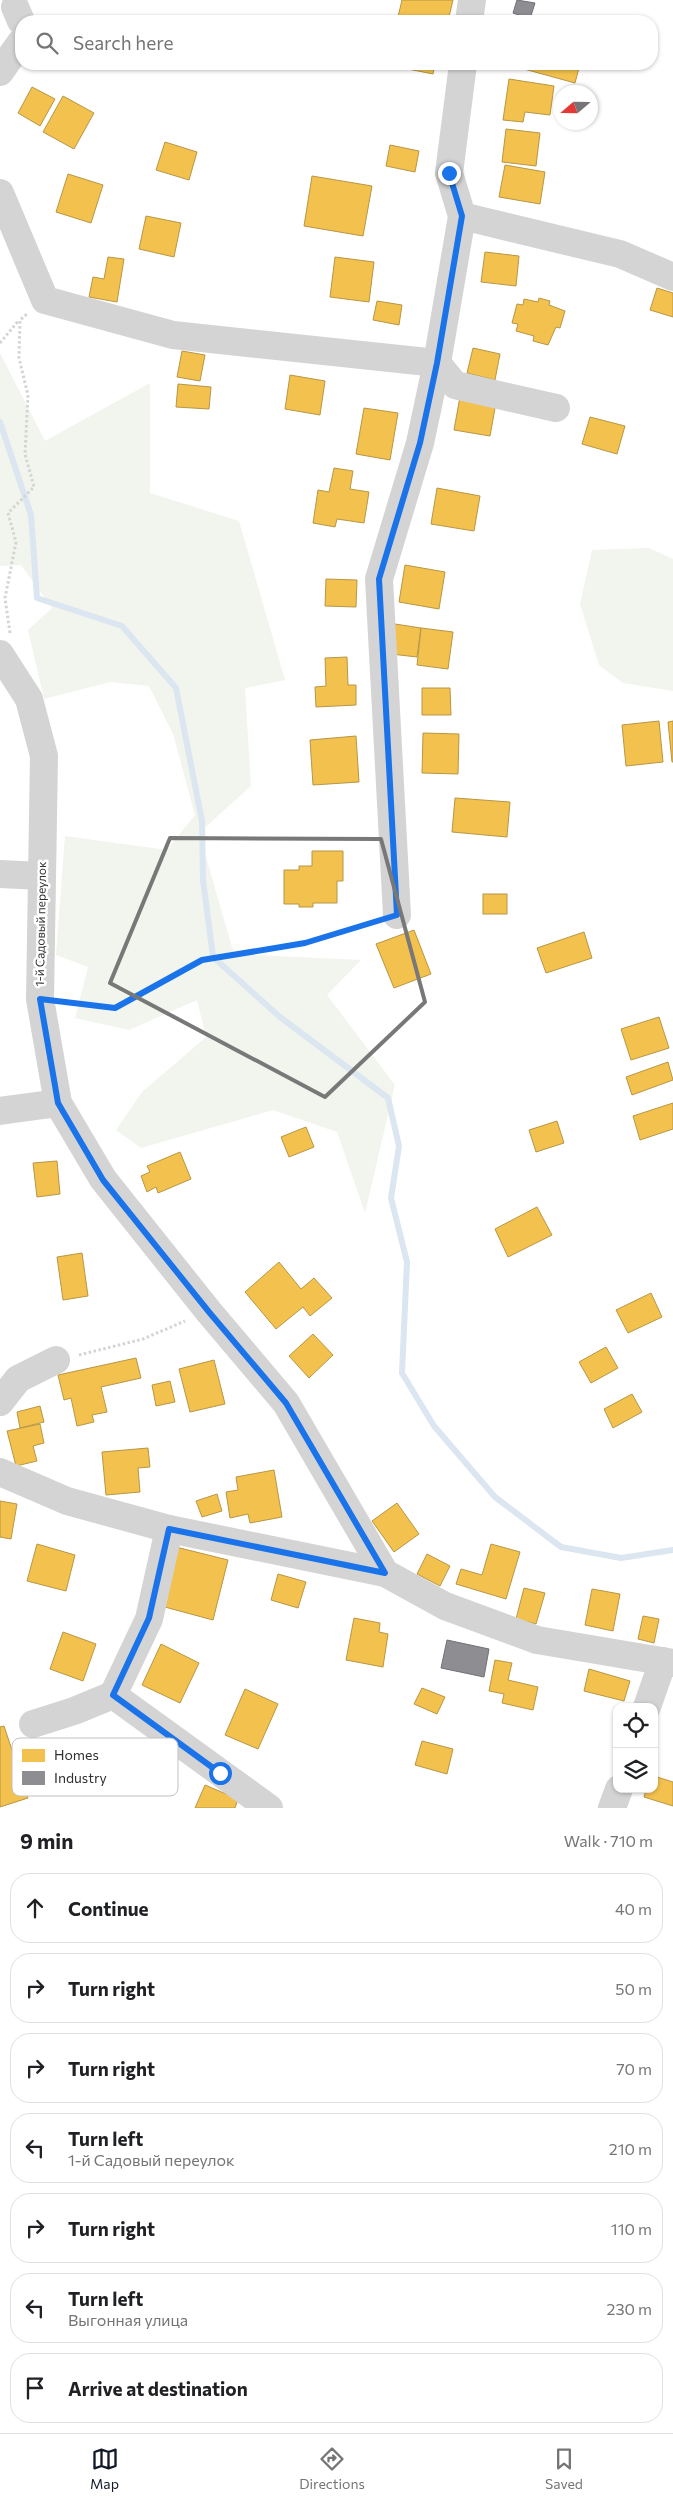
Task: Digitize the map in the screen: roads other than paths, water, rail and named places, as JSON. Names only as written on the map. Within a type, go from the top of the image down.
[{"type":"street","points":[[470,15],[472,0]]},
{"type":"street","points":[[0,72],[15,51]]},
{"type":"street","points":[[397,915],[379,579],[420,443],[437,363],[462,216],[449,173],[462,70]]},
{"type":"street","points":[[0,193],[45,300],[173,335],[437,363],[456,385],[556,408]]},
{"type":"street","points":[[462,216],[620,254],[673,277]]},
{"type":"street","name":"1-й Садовый переулок","points":[[4,660],[30,699],[44,756],[40,999],[58,1103],[103,1180],[209,1312],[286,1403],[385,1573]]},
{"type":"street","points":[[0,874],[41,876]]},
{"type":"street","points":[[0,1111],[58,1103]]},
{"type":"street","points":[[0,1402],[18,1379],[56,1360]]},
{"type":"street","points":[[0,1472],[67,1500],[169,1529],[385,1573],[445,1606],[537,1640],[668,1662],[649,1703]]},
{"type":"street","points":[[33,1724],[74,1711],[113,1695],[149,1618],[169,1529]]},
{"type":"street","points":[[113,1695],[172,1738]]},
{"type":"street","points":[[178,1742],[269,1808]]},
{"type":"street","points":[[612,1808],[618,1793]]},
{"type":"waterway","points":[[0,422],[31,515],[37,598],[122,626],[176,688],[202,821],[203,880],[213,957],[280,1017],[388,1098],[399,1146],[391,1198],[407,1262],[402,1373],[434,1426],[495,1497],[561,1547],[621,1558],[673,1550]]}]
